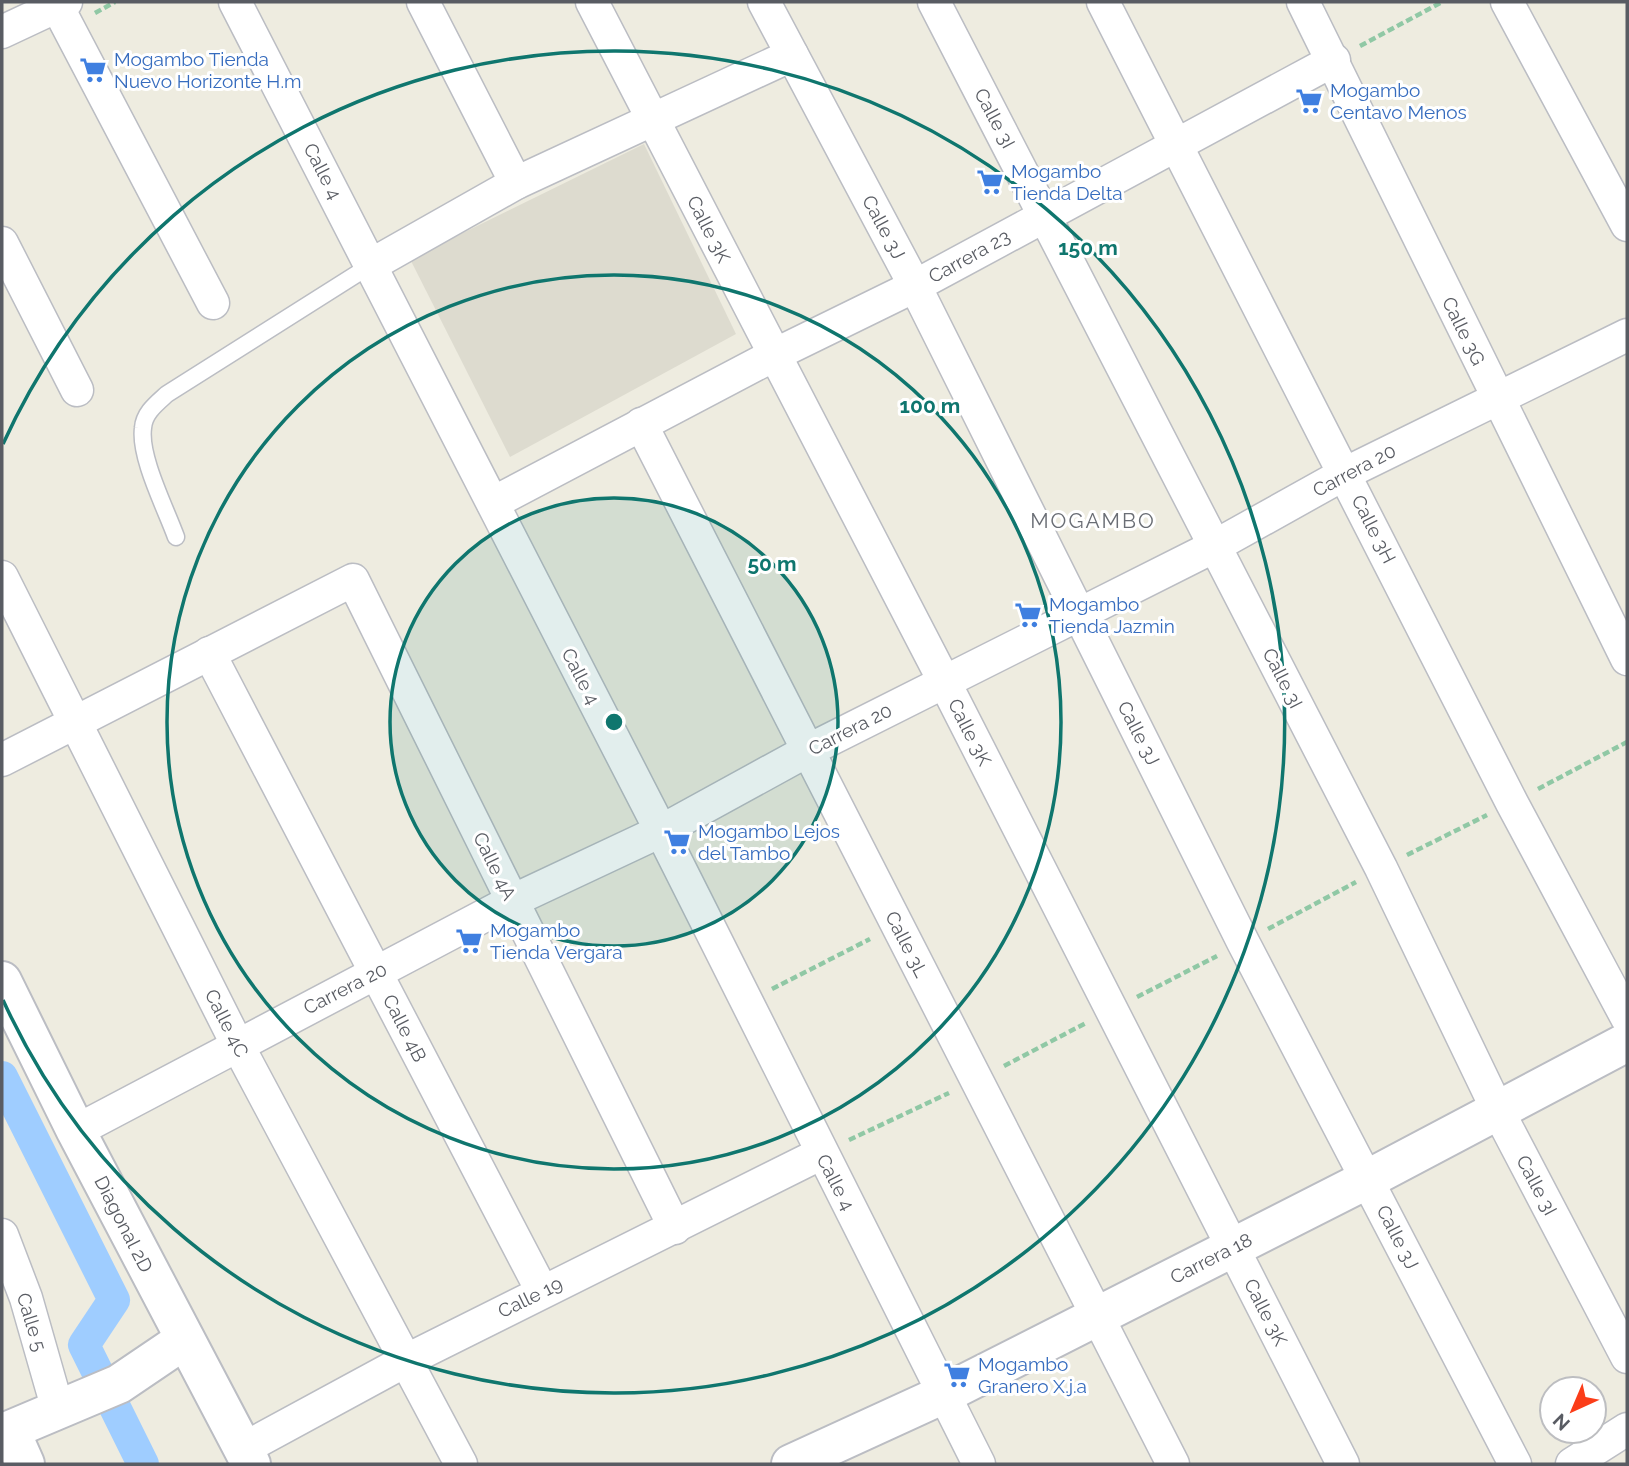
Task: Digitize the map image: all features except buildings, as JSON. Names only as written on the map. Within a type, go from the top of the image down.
[{"type":"street","name":"Calle 4","points":[[235,2],[661,831],[979,1464]]},
{"type":"street","points":[[423,2],[516,183]]},
{"type":"street","name":"Calle 3K","points":[[593,2],[944,681],[1343,1464]]},
{"type":"street","name":"Calle 3J","points":[[764,2],[915,286],[1243,942],[1515,1464]]},
{"type":"street","name":"Calle 3I","points":[[934,2],[1046,214],[1381,868],[1497,1109],[1627,1357]]},
{"type":"street","name":"Calle 3H","points":[[1103,2],[1346,473],[1512,803],[1627,1018]]},
{"type":"street","name":"Calle 3G","points":[[1303,2],[1334,60],[1496,397],[1627,659]]},
{"type":"street","points":[[1507,2],[1627,225]]},
{"type":"street","points":[[2,32],[60,3],[212,303]]},
{"type":"street","points":[[371,265],[516,183],[792,55]]},
{"type":"street","name":"Carrera 23","points":[[493,503],[774,355],[915,286],[1334,60]]},
{"type":"street","points":[[2,243],[77,390]]},
{"type":"street","name":"Carrera 20","points":[[76,1131],[512,901],[661,831],[807,751],[1215,546],[1346,473],[1627,335]]},
{"type":"street","name":"Calle 3L","points":[[641,424],[1173,1464]]},
{"type":"street","name":"Calle 4C","points":[[2,577],[237,1044],[461,1464]]},
{"type":"street","name":"Calle 4A","points":[[209,653],[353,580],[675,1228]]},
{"type":"street","points":[[2,760],[209,653]]},
{"type":"street","name":"Calle 4B","points":[[209,653],[542,1291]]},
{"type":"street","name":"Diagonal 2D","points":[[2,981],[76,1131],[247,1457]]},
{"type":"street","name":"Carrera 18","points":[[797,1463],[944,1394],[1368,1179],[1627,1042]]},
{"type":"street","name":"Calle 19","points":[[247,1457],[407,1360],[822,1153]]},
{"type":"street","name":"Calle 5","points":[[2,1234],[71,1405]]},
{"type":"street","points":[[12,1443],[71,1405],[119,1384],[184,1340]]},
{"type":"street","points":[[1572,1464],[1627,1429]]},
{"type":"lane","points":[[176,537],[144,449],[142,427],[150,408],[167,394],[371,265]]},
{"type":"path","points":[[1334,60],[1442,2]]},
{"type":"path","points":[[746,1002],[897,925]]},
{"type":"shaded area","points":[[644,144],[736,334],[510,457],[410,259]]},
{"type":"waterway","points":[[2,1077],[114,1300],[84,1345],[143,1464]]},
{"type":"place","name":"Mogambo Tienda Nuevo Horizonte H.m","points":[[93,70]]},
{"type":"place","name":"Mogambo Centavo Menos","points":[[1309,101]]},
{"type":"place","name":"Mogambo Tienda Delta","points":[[990,182]]},
{"type":"place","name":"Mogambo Tienda Jazmin","points":[[1028,615]]},
{"type":"place","name":"Mogambo Lejos del Tambo","points":[[677,842]]},
{"type":"place","name":"Mogambo Tienda Vergara","points":[[469,941]]},
{"type":"place","name":"Mogambo Granero X.j.a","points":[[957,1375]]},
{"type":"district","name":"MOGAMBO","points":[[1093,520]]}]
